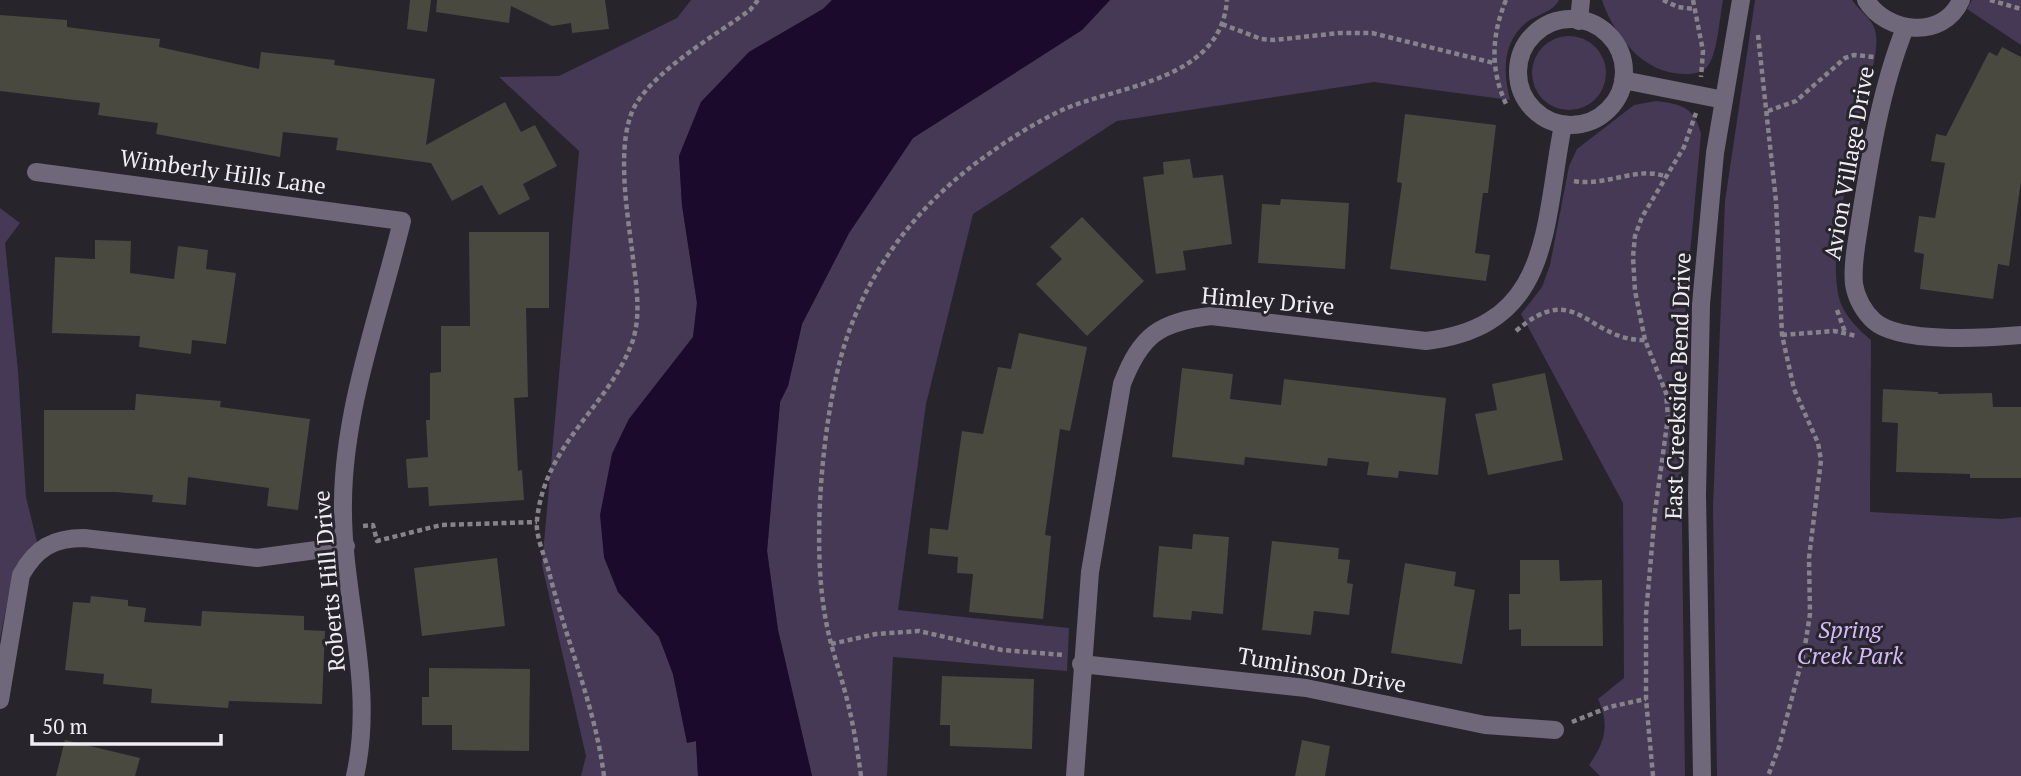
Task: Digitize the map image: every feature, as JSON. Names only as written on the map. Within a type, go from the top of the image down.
[{"type":"street","points":[[1579,21],[1581,0]]},
{"type":"street","name":"East Creekside Bend Drive","points":[[1702,776],[1697,495],[1701,304],[1715,153],[1741,0]]},
{"type":"street","points":[[1866,0],[1883,19],[1905,28],[1925,28],[1943,20],[1961,0]]},
{"type":"street","points":[[1567,19],[1589,22],[1608,34],[1620,52],[1623,80],[1619,96],[1605,113],[1586,124],[1563,125],[1542,118],[1527,103],[1518,82],[1518,60],[1528,40],[1545,25],[1567,19]]},
{"type":"street","name":"Avion Village Drive","points":[[1905,28],[1892,61],[1865,189],[1856,248],[1854,282],[1857,296],[1875,323],[1894,332],[1953,336],[2021,335]]},
{"type":"street","points":[[1623,80],[1698,97],[1724,100]]},
{"type":"street","name":"Himley Drive","points":[[1074,776],[1081,660],[1099,512],[1122,384],[1132,359],[1151,336],[1177,320],[1211,316],[1426,341],[1459,337],[1495,318],[1518,299],[1531,276],[1542,241],[1563,125]]},
{"type":"street","name":"Wimberly Hills Lane","points":[[36,172],[402,221]]},
{"type":"street","name":"Roberts Hill Drive","points":[[355,776],[360,754],[363,697],[360,646],[346,546],[346,454],[355,405],[402,221]]},
{"type":"street","points":[[0,701],[21,575],[31,558],[46,545],[63,538],[83,538],[257,558],[346,546]]},
{"type":"street","name":"Tumlinson Drive","points":[[1081,660],[1306,688],[1485,725],[1555,730]]},
{"type":"path","points":[[604,776],[599,739],[560,617],[537,522],[553,461],[607,386],[633,340],[638,304],[629,227],[624,146],[636,105],[660,77],[750,10],[758,0]]},
{"type":"path","points":[[861,776],[855,734],[831,644],[821,590],[820,555],[828,427],[845,344],[853,321],[898,240],[922,209],[989,153],[1064,110],[1170,75],[1189,63],[1222,24],[1227,0]]},
{"type":"path","points":[[1506,0],[1495,35],[1494,63],[1498,88],[1507,106]]},
{"type":"path","points":[[1663,0],[1678,7],[1694,9]]},
{"type":"path","points":[[1653,776],[1646,699],[1646,614],[1650,559],[1668,417],[1665,393],[1645,340],[1635,291],[1635,236],[1642,217],[1692,131],[1703,51],[1693,0]]},
{"type":"path","points":[[1990,0],[2021,9]]},
{"type":"path","points":[[1222,24],[1261,39],[1275,40],[1339,33],[1372,33],[1494,63]]},
{"type":"path","points":[[1757,28],[1768,111],[1782,335],[1794,389],[1818,443],[1821,460],[1809,558],[1810,614],[1804,652],[1779,747],[1768,776]]},
{"type":"path","points":[[1768,111],[1796,101],[1845,58],[1864,55],[1892,61]]},
{"type":"path","points":[[1553,177],[1587,184],[1649,173],[1667,177]]},
{"type":"path","points":[[1495,318],[1508,337],[1539,313],[1566,310],[1583,315],[1622,338],[1645,340]]},
{"type":"path","points":[[1782,335],[1834,331],[1864,341]]},
{"type":"path","points":[[345,527],[373,525],[377,541],[441,525],[537,522]]},
{"type":"path","points":[[831,644],[876,634],[919,631],[1002,650],[1081,660]]},
{"type":"path","points":[[1555,730],[1609,707],[1646,699]]},
{"type":"green space","points":[[691,0],[832,0],[823,9],[749,52],[701,102],[679,156],[682,205],[697,303],[693,337],[629,419],[612,454],[604,557],[618,592],[659,637],[673,674],[687,742],[696,741],[698,776],[581,776],[586,756],[542,565],[579,151],[499,77],[559,76],[677,18]]},
{"type":"green space","points":[[1110,0],[1559,0],[1549,10],[1527,22],[1513,39],[1506,58],[1510,100],[1374,82],[1117,121],[973,214],[926,404],[898,610],[1069,628],[1067,671],[893,657],[887,776],[812,776],[778,630],[767,551],[780,402],[788,386],[802,324],[849,233],[913,138],[1082,30]]},
{"type":"green space","points":[[1602,0],[1723,0],[1710,63],[1702,71],[1686,74],[1671,73],[1644,61],[1614,27]]},
{"type":"green space","name":"Spring Creek Park","points":[[1755,0],[1852,0],[1871,22],[1875,31],[1874,61],[1840,218],[1836,271],[1842,307],[1855,325],[1871,340],[1870,512],[2002,519],[2021,517],[2021,776],[1717,776],[1713,507],[1725,201]]},
{"type":"green space","points":[[1972,0],[2021,0],[2021,45],[1967,9]]},
{"type":"green space","points":[[1569,36],[1583,39],[1595,47],[1603,59],[1606,73],[1603,87],[1595,99],[1583,107],[1569,110],[1555,107],[1543,99],[1535,87],[1532,73],[1535,59],[1543,47],[1555,39]]},
{"type":"green space","points":[[1656,101],[1686,108],[1695,118],[1701,134],[1686,298],[1681,441],[1685,776],[1600,776],[1589,765],[1599,749],[1604,733],[1604,717],[1598,699],[1624,678],[1623,503],[1521,314],[1542,287],[1550,265],[1569,166],[1577,149],[1634,105]]},
{"type":"green space","points":[[0,208],[20,223],[5,243],[18,371],[26,497],[38,546],[12,579],[0,639]]},
{"type":"shaded area","points":[[832,0],[1110,0],[1082,30],[913,138],[849,233],[802,324],[788,386],[780,402],[767,551],[778,630],[812,776],[698,776],[696,741],[687,743],[673,674],[659,637],[618,592],[604,557],[600,515],[612,454],[629,419],[693,337],[697,303],[682,205],[679,156],[701,102],[749,52],[823,9]]},
{"type":"building","points":[[410,0],[431,0],[427,32],[407,29]]},
{"type":"building","points":[[437,0],[605,0],[609,29],[572,33],[571,23],[552,26],[511,6],[509,23],[436,12]]},
{"type":"building","points":[[0,15],[67,20],[67,27],[160,39],[159,47],[259,69],[261,52],[335,60],[334,65],[435,79],[426,145],[505,102],[521,132],[535,125],[557,166],[523,184],[530,199],[499,215],[482,185],[452,201],[431,163],[336,150],[338,138],[283,132],[280,157],[156,134],[158,123],[98,115],[100,103],[0,91]]},
{"type":"building","points":[[2002,47],[2021,57],[2021,181],[2009,266],[1998,264],[1993,299],[1920,289],[1924,254],[1914,252],[1919,216],[1935,218],[1945,163],[1931,161],[1936,134],[1946,136],[1989,52],[1997,56]]},
{"type":"building","points":[[1405,114],[1496,125],[1488,193],[1483,193],[1475,253],[1490,255],[1486,281],[1390,269],[1402,183],[1397,182]]},
{"type":"building","points":[[1190,159],[1193,178],[1223,175],[1232,244],[1183,251],[1186,270],[1156,274],[1143,177],[1164,174],[1163,162]]},
{"type":"building","points":[[1281,199],[1349,203],[1345,269],[1258,263],[1262,204],[1280,205]]},
{"type":"building","points":[[1082,217],[1144,281],[1087,336],[1036,284],[1062,259],[1050,247]]},
{"type":"building","points":[[469,232],[549,232],[549,308],[526,308],[528,397],[514,398],[518,471],[522,470],[524,500],[429,506],[428,487],[408,488],[406,459],[428,457],[426,420],[430,420],[430,373],[441,372],[441,326],[470,326]]},
{"type":"building","points":[[95,240],[131,241],[130,273],[174,279],[178,246],[208,250],[206,269],[236,273],[226,344],[192,340],[191,354],[139,347],[140,336],[52,333],[55,257],[95,259]]},
{"type":"building","points":[[1019,333],[1087,347],[1070,431],[1060,429],[1045,535],[1051,536],[1043,619],[969,612],[973,574],[957,573],[958,557],[928,554],[930,528],[948,530],[962,431],[983,434],[998,367],[1011,369]]},
{"type":"building","points":[[1182,368],[1233,374],[1230,399],[1281,405],[1284,379],[1446,398],[1438,475],[1399,471],[1398,478],[1367,475],[1369,462],[1328,458],[1327,466],[1245,457],[1244,465],[1172,457]]},
{"type":"building","points":[[1545,373],[1563,460],[1488,475],[1475,414],[1497,410],[1492,384]]},
{"type":"building","points":[[1883,389],[1938,394],[1992,393],[1993,407],[2021,407],[2021,478],[1970,478],[1970,474],[1896,472],[1898,423],[1882,422]]},
{"type":"building","points":[[136,394],[221,401],[220,407],[310,419],[298,510],[267,506],[269,488],[188,477],[186,505],[152,502],[153,495],[44,492],[44,410],[135,410]]},
{"type":"building","points":[[1193,534],[1229,537],[1223,614],[1192,611],[1191,620],[1153,617],[1159,546],[1192,549]]},
{"type":"building","points":[[1272,541],[1339,548],[1338,559],[1350,560],[1347,583],[1353,584],[1349,615],[1314,611],[1311,635],[1262,630]]},
{"type":"building","points":[[497,558],[505,626],[422,636],[414,568]]},
{"type":"building","points":[[1520,560],[1559,560],[1560,581],[1602,580],[1603,646],[1521,646],[1521,629],[1509,630],[1509,594],[1520,594]]},
{"type":"building","points":[[1405,563],[1456,572],[1454,586],[1475,590],[1462,664],[1391,653]]},
{"type":"building","points":[[91,596],[128,600],[128,606],[146,608],[144,622],[201,626],[202,611],[304,616],[304,630],[325,631],[322,704],[229,701],[228,708],[151,703],[152,689],[103,684],[104,674],[65,670],[73,602],[90,603]]},
{"type":"building","points":[[429,668],[530,669],[529,751],[452,750],[452,725],[422,725],[422,697],[429,697]]},
{"type":"building","points":[[942,676],[1034,679],[1032,749],[950,746],[950,725],[940,725]]},
{"type":"building","points":[[65,740],[140,758],[135,776],[56,776]]},
{"type":"building","points":[[1302,740],[1330,746],[1325,776],[1295,776]]}]
